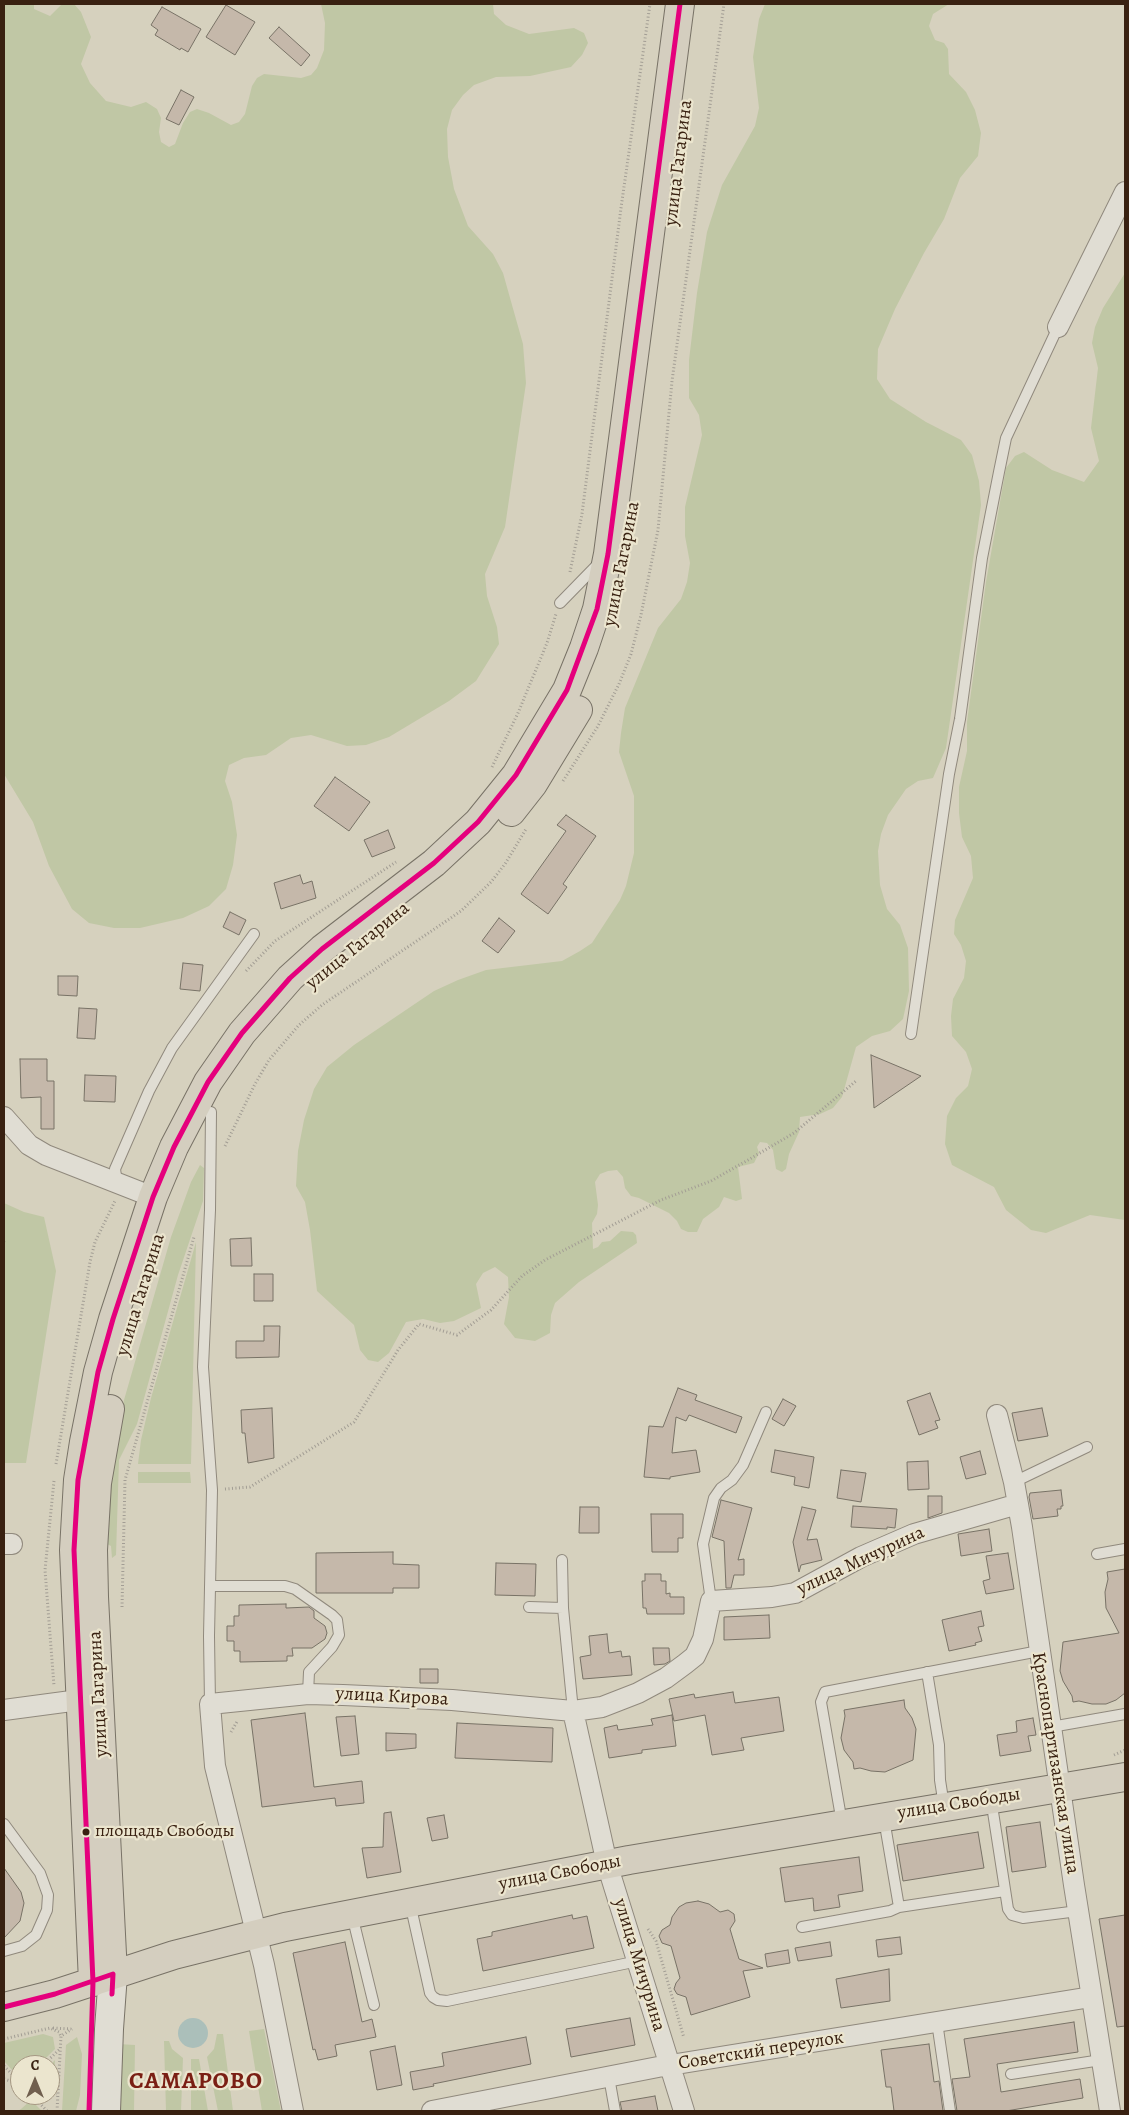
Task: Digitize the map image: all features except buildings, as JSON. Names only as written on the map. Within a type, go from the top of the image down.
[{"type":"main road","name":"улица Гагарина","points":[[103,1978],[79,1700],[74,1550],[78,1480],[98,1372],[116,1310],[153,1197],[174,1147],[208,1082],[242,1033],[290,978],[322,949],[428,868],[460,840],[498,799],[516,775],[566,690],[584,648],[597,609],[608,554],[680,4]]},
{"type":"main road","name":"улица Гагарина","points":[[103,1978],[94,1597],[94,1533],[97,1482],[117,1375],[151,1257],[189,1155],[211,1112],[256,1042],[302,990],[333,962],[451,873],[493,833],[533,784],[556,749],[585,696],[603,652],[615,613],[626,557],[698,4]]},
{"type":"main road","name":"улица Свободы","points":[[4,2007],[174,1955],[256,1933],[607,1864],[1125,1776]]},
{"type":"main road","points":[[89,2111],[93,2029],[103,1978]]},
{"type":"main road","points":[[103,1978],[109,2030],[106,2111]]},
{"type":"street","points":[[1058,327],[1125,192]]},
{"type":"street","points":[[4,1117],[29,1145],[46,1155],[153,1197]]},
{"type":"street","name":"Краснопартизанская улица","points":[[997,1415],[1018,1504],[1038,1651],[1110,2111]]},
{"type":"street","name":"улица Мичурина","points":[[711,1601],[772,1597],[795,1593],[861,1557],[914,1534],[1018,1504]]},
{"type":"street","points":[[573,1711],[602,1707],[638,1693],[666,1678],[685,1664],[695,1656],[703,1639],[711,1601]]},
{"type":"street","name":"улица Кирова","points":[[210,1704],[308,1694],[452,1700],[573,1711]]},
{"type":"street","points":[[4,1710],[79,1700]]},
{"type":"street","points":[[210,1704],[215,1766],[275,2015],[293,2111]]},
{"type":"street","name":"улица Мичурина","points":[[573,1711],[607,1864],[684,2111]]},
{"type":"street","name":"Советский переулок","points":[[432,2111],[670,2065],[1091,1997]]},
{"type":"lane","points":[[911,1034],[947,784],[960,719],[982,558],[1006,438],[1058,327]]},
{"type":"lane","points":[[560,603],[608,554]]},
{"type":"lane","points":[[117,1184],[114,1169],[149,1091],[168,1056],[254,934]]},
{"type":"lane","points":[[210,1704],[209,1636],[212,1490],[203,1367],[210,1210],[211,1112]]},
{"type":"lane","points":[[711,1601],[703,1544],[714,1498],[721,1488],[732,1480],[743,1465],[766,1412]]},
{"type":"lane","points":[[1014,1482],[1087,1447]]},
{"type":"lane","points":[[1097,1554],[1125,1549]]},
{"type":"lane","points":[[562,1560],[573,1711]]},
{"type":"lane","points":[[210,1586],[285,1586],[294,1589],[337,1620],[339,1635],[332,1647],[309,1672],[308,1694]]},
{"type":"lane","points":[[529,1607],[564,1608]]},
{"type":"lane","points":[[842,1823],[822,1702],[822,1696],[825,1692],[1038,1651]]},
{"type":"lane","points":[[927,1672],[939,1745],[940,1780],[944,1806]]},
{"type":"lane","points":[[1051,1727],[1125,1714]]},
{"type":"lane","points":[[991,1798],[1008,1910],[1016,1917],[1023,1918],[1078,1911]]},
{"type":"lane","points":[[884,1816],[899,1907]]},
{"type":"lane","points":[[4,1824],[40,1873],[48,1895],[45,1917],[36,1935],[22,1946],[4,1951]]},
{"type":"lane","points":[[802,1927],[890,1911],[899,1907],[1005,1891]]},
{"type":"lane","points":[[410,1902],[430,1993],[432,1997],[438,2000],[447,2001],[638,1961]]},
{"type":"lane","points":[[352,1914],[374,2005]]},
{"type":"lane","points":[[937,2022],[950,2111]]},
{"type":"lane","points":[[1012,2074],[1101,2060]]},
{"type":"lane","points":[[609,2077],[615,2111]]},
{"type":"path","points":[[486,775],[496,759],[518,713],[547,643],[569,573],[582,514],[621,208],[650,4]]},
{"type":"path","points":[[244,973],[275,941],[404,856]]},
{"type":"path","points":[[212,1490],[250,1487],[354,1422],[398,1350],[419,1324],[457,1335],[491,1310],[522,1276],[545,1260],[661,1200],[711,1181],[748,1160],[794,1133],[856,1081]]},
{"type":"path","points":[[231,1733],[236,1722],[241,1718]]},
{"type":"path","points":[[646,1927],[656,1941],[684,2038]]},
{"type":"path","points":[[50,2028],[59,2032],[61,2036],[60,2055]]},
{"type":"path","points":[[4,2039],[50,2028],[72,2029],[61,2036]]},
{"type":"path","points":[[53,2055],[60,2048]]},
{"type":"green space","points":[[4,4],[34,4],[34,9],[50,16],[62,4],[74,4],[81,12],[91,37],[81,64],[90,83],[106,101],[131,107],[146,102],[157,109],[161,118],[159,132],[161,142],[169,147],[175,144],[183,123],[190,112],[197,109],[231,125],[239,122],[245,114],[252,86],[257,78],[264,74],[301,78],[311,75],[317,68],[324,50],[325,23],[321,4],[493,4],[494,14],[506,25],[529,34],[574,28],[584,33],[588,43],[582,55],[571,67],[530,76],[496,77],[474,85],[463,95],[452,110],[447,129],[448,157],[454,189],[468,226],[493,254],[503,273],[523,344],[526,383],[505,527],[485,574],[487,596],[497,627],[499,644],[476,681],[449,701],[389,737],[366,745],[347,746],[311,735],[291,738],[266,755],[244,758],[229,765],[225,781],[232,802],[237,835],[233,865],[226,889],[209,906],[183,918],[140,928],[114,928],[89,923],[72,909],[49,866],[33,822],[4,774]]},
{"type":"green space","points":[[765,4],[949,4],[933,14],[929,26],[935,40],[944,43],[948,49],[949,74],[966,92],[975,110],[981,133],[978,156],[960,178],[944,219],[895,309],[878,349],[877,379],[890,399],[926,422],[961,440],[972,455],[979,481],[981,505],[946,748],[933,778],[918,781],[906,789],[888,815],[881,834],[878,851],[880,885],[887,909],[900,925],[908,948],[909,991],[903,1019],[890,1031],[872,1036],[856,1047],[842,1097],[833,1108],[820,1114],[800,1117],[799,1132],[789,1154],[786,1169],[782,1172],[776,1169],[773,1150],[767,1143],[760,1142],[757,1147],[759,1153],[754,1163],[738,1167],[742,1199],[736,1201],[724,1197],[719,1207],[703,1219],[697,1232],[688,1232],[681,1229],[677,1221],[669,1213],[631,1196],[625,1188],[623,1177],[617,1170],[600,1174],[595,1182],[598,1205],[597,1214],[592,1223],[593,1249],[602,1242],[610,1241],[621,1231],[633,1232],[636,1235],[637,1243],[579,1282],[555,1303],[551,1315],[550,1333],[535,1341],[515,1338],[504,1324],[509,1297],[508,1277],[495,1267],[483,1273],[476,1284],[481,1308],[454,1321],[440,1323],[423,1319],[406,1322],[389,1353],[378,1362],[368,1360],[360,1350],[354,1325],[317,1291],[305,1202],[296,1186],[298,1151],[304,1120],[314,1089],[327,1067],[354,1045],[434,991],[458,980],[486,970],[562,961],[580,951],[592,943],[620,900],[626,886],[634,853],[634,796],[619,752],[621,733],[625,708],[658,628],[681,599],[687,582],[690,563],[685,536],[685,507],[702,435],[699,415],[689,398],[689,360],[697,293],[707,232],[722,185],[755,126],[759,108],[753,57],[759,19]]},
{"type":"green space","points":[[1125,273],[1125,1220],[1090,1215],[1046,1233],[1031,1230],[1006,1210],[994,1187],[952,1165],[945,1144],[947,1116],[956,1098],[968,1086],[972,1069],[966,1052],[952,1036],[951,1016],[953,999],[964,978],[966,961],[961,945],[954,934],[955,920],[973,878],[971,856],[962,837],[959,813],[959,787],[967,751],[967,722],[986,582],[1006,468],[1015,456],[1024,452],[1052,470],[1084,482],[1099,461],[1091,428],[1098,368],[1092,343],[1095,327],[1103,308]]},
{"type":"green space","points":[[200,1165],[204,1168],[203,1201],[178,1275],[137,1424],[119,1460],[116,1555],[112,1558],[111,1546],[105,1543],[105,1522],[118,1427],[124,1400],[171,1237],[191,1182]]},
{"type":"green space","points":[[4,1203],[24,1212],[44,1217],[56,1271],[26,1463],[4,1463]]},
{"type":"green space","points":[[196,1242],[191,1464],[138,1464],[141,1440],[151,1398]]},
{"type":"green space","points":[[138,1472],[190,1472],[191,1483],[138,1483]]},
{"type":"green space","points":[[264,2029],[281,2111],[262,2111],[249,2031]]},
{"type":"green space","points":[[43,2034],[53,2037],[55,2049],[49,2055],[10,2055],[10,2068],[4,2061],[4,2043]]},
{"type":"green space","points":[[217,2034],[223,2034],[233,2111],[218,2111],[207,2057],[214,2049]]},
{"type":"green space","points":[[77,2037],[82,2054],[80,2095],[76,2111],[62,2111],[66,2045]]},
{"type":"green space","points":[[164,2041],[169,2041],[172,2049],[183,2058],[181,2111],[166,2111]]},
{"type":"green space","points":[[118,2044],[135,2045],[134,2111],[117,2111]]},
{"type":"green space","points":[[191,2059],[199,2059],[208,2111],[191,2111]]},
{"type":"green space","points":[[25,2105],[36,2105],[42,2111],[18,2111]]},
{"type":"shaded area","points":[[193,2018],[204,2022],[208,2033],[204,2044],[193,2048],[182,2044],[178,2033],[182,2022]]},
{"type":"transit line","points":[[89,2111],[93,1982],[74,1550],[78,1480],[98,1372],[113,1319],[153,1197],[174,1147],[208,1082],[242,1033],[290,978],[322,949],[434,863],[478,822],[516,775],[567,690],[597,609],[608,554],[680,4]]},
{"type":"transit line","points":[[4,2007],[55,1994],[113,1974],[112,1994]]},
{"type":"place","name":"площадь Свободы","points":[[86,1832]]},
{"type":"district","name":"САМАРОВО","points":[[196,2082]]}]
